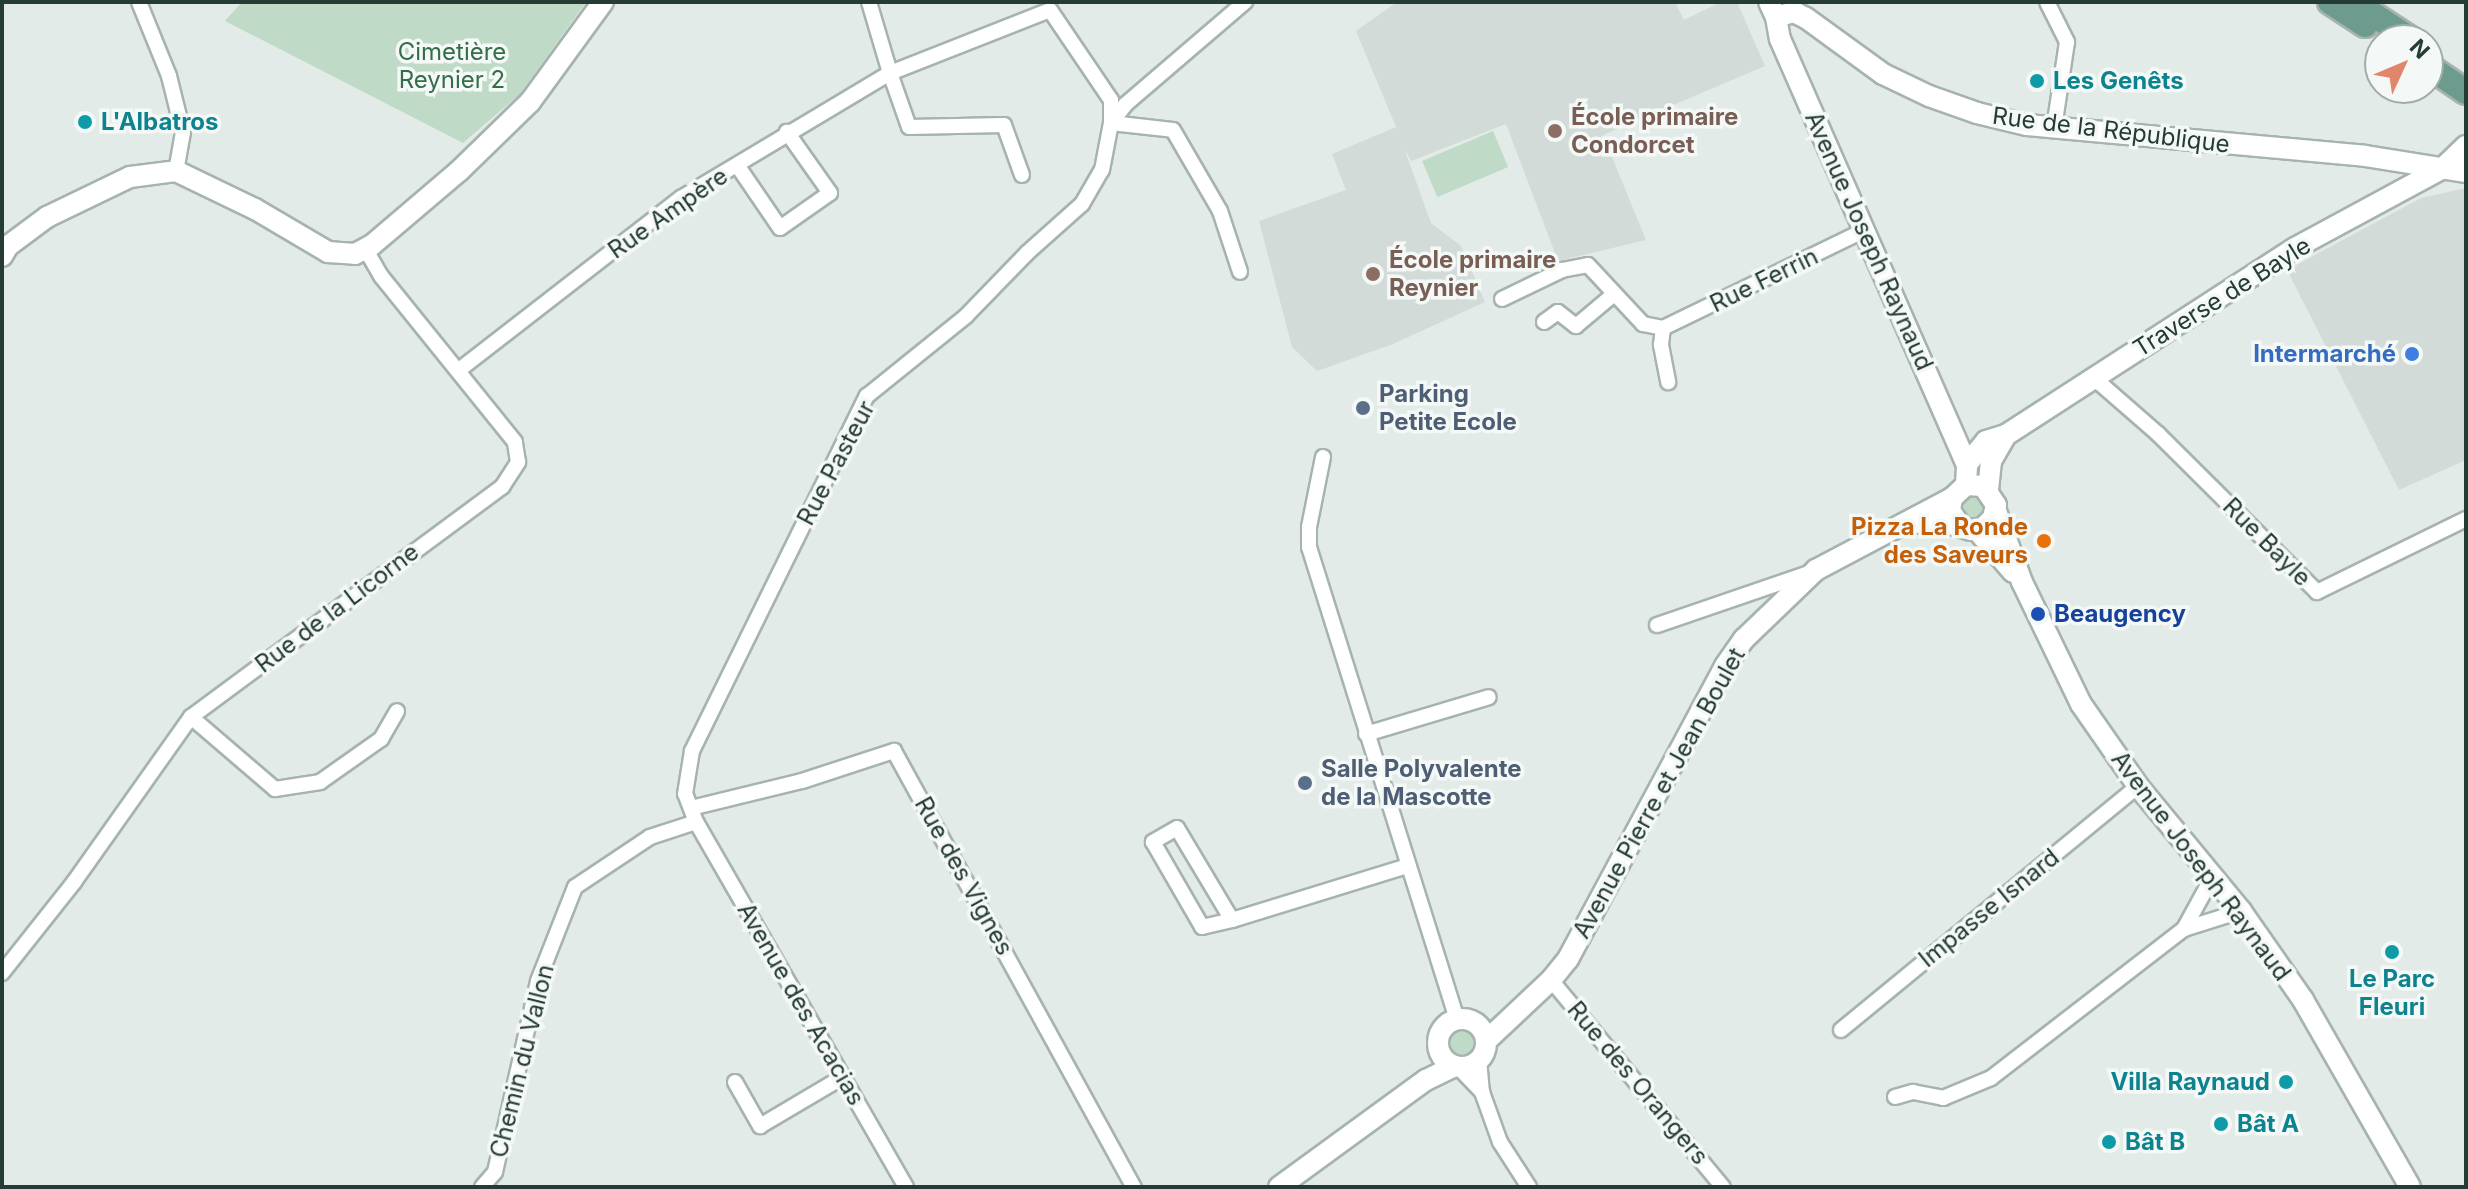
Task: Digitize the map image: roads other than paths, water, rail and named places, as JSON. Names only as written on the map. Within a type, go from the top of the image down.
[{"type":"main road","points":[[4,248],[47,217],[130,177],[176,171],[255,209],[328,252],[344,256],[365,248],[459,171],[530,102],[603,2]]},
{"type":"main road","points":[[2330,2],[2364,25]]},
{"type":"main road","points":[[2354,2],[2388,24]]},
{"type":"main road","name":"Rue de la République","points":[[1772,10],[1794,12],[1806,18],[1883,74],[1929,96],[1977,113],[2054,128],[2365,156],[2443,168]]},
{"type":"main road","name":"Avenue Joseph Raynaud","points":[[1772,10],[1780,39],[1967,464]]},
{"type":"main road","points":[[2444,60],[2466,74]]},
{"type":"main road","points":[[2444,77],[2466,92]]},
{"type":"main road","name":"Traverse de Bayle","points":[[1967,464],[1986,441],[2006,435],[2295,248],[2443,168],[2466,146]]},
{"type":"main road","points":[[2443,168],[2466,172]]},
{"type":"main road","points":[[1988,490],[1991,461],[2006,435]]},
{"type":"main road","points":[[1959,492],[1978,485],[1988,490],[1995,499],[1996,511],[1989,523],[1969,528],[1950,511],[1967,464]]},
{"type":"main road","name":"Avenue Pierre et Jean Boulet","points":[[1482,1050],[1506,1021],[1551,980],[1601,901],[1725,666],[1760,621],[1816,570],[1959,492]]},
{"type":"main road","name":"Avenue Joseph Raynaud","points":[[1996,511],[2022,582],[2081,704],[2138,786],[2241,911],[2321,1029],[2410,1187]]},
{"type":"main road","name":"Avenue Pierre et Jean Boulet","points":[[1903,524],[1943,522],[1969,528]]},
{"type":"main road","name":"Avenue Joseph Raynaud","points":[[1969,528],[2022,582]]},
{"type":"main road","points":[[1426,1080],[1439,1050],[1443,1029],[1466,1021],[1506,1021]]},
{"type":"main road","points":[[1279,1187],[1426,1080],[1482,1050],[1466,1021]]},
{"type":"main road","points":[[1439,1050],[1446,1061],[1457,1066]]},
{"type":"street","points":[[139,2],[169,76],[183,132],[176,171]]},
{"type":"street","points":[[869,2],[909,127],[1004,125],[1022,175]]},
{"type":"street","points":[[1111,123],[1126,104],[1245,2]]},
{"type":"street","points":[[2047,2],[2067,42],[2054,128]]},
{"type":"street","points":[[1049,6],[1111,100],[1111,123]]},
{"type":"street","name":"Rue Ampère","points":[[459,370],[681,198],[787,132],[890,73],[1049,6]]},
{"type":"street","points":[[1111,123],[1173,130],[1220,211],[1240,272]]},
{"type":"street","name":"Rue Pasteur","points":[[694,815],[685,794],[692,751],[867,396],[966,316],[1027,253],[1082,204],[1102,170],[1111,123]]},
{"type":"street","points":[[737,165],[780,228],[830,193],[787,132]]},
{"type":"street","name":"Rue Ferrin","points":[[1663,328],[1865,230]]},
{"type":"street","name":"Rue de la Licorne","points":[[2,973],[74,882],[191,717],[502,487],[518,462],[515,442],[381,276],[365,248]]},
{"type":"street","points":[[1502,299],[1562,270],[1588,265],[1643,324],[1663,328],[1661,345],[1668,382]]},
{"type":"street","points":[[1544,322],[1558,312],[1576,326],[1613,295]]},
{"type":"street","name":"Rue Bayle","points":[[2095,379],[2158,434],[2317,592],[2466,519]]},
{"type":"street","points":[[1323,457],[1309,527],[1309,547],[1408,866],[1466,1021]]},
{"type":"street","points":[[1657,625],[1816,570]]},
{"type":"street","points":[[1366,734],[1489,697]]},
{"type":"street","points":[[191,717],[275,789],[320,782],[381,739],[397,711]]},
{"type":"street","name":"Rue des Vignes","points":[[694,815],[894,751],[1134,1187]]},
{"type":"street","name":"Impasse Isnard","points":[[1841,1030],[2138,786]]},
{"type":"street","name":"Chemin du Vallon","points":[[482,1187],[495,1172],[538,981],[575,887],[650,837],[694,815]]},
{"type":"street","name":"Avenue des Acacias","points":[[694,815],[906,1187]]},
{"type":"street","points":[[1232,920],[1177,828],[1153,842],[1202,927],[1232,920],[1408,866]]},
{"type":"street","points":[[2184,929],[2213,876]]},
{"type":"street","points":[[1895,1097],[1913,1092],[1943,1098],[1991,1078],[2184,929],[2241,911]]},
{"type":"street","name":"Rue des Orangers","points":[[1551,980],[1723,1187]]},
{"type":"street","points":[[1482,1050],[1482,1092],[1500,1142],[1529,1187]]},
{"type":"street","points":[[1457,1066],[1482,1092]]},
{"type":"street","points":[[735,1082],[760,1126],[843,1077]]},
{"type":"place","name":"Les Genêts","points":[[2037,81]]},
{"type":"place","name":"L'Albatros","points":[[85,122]]},
{"type":"place","name":"École primaire Condorcet","points":[[1555,131]]},
{"type":"place","name":"École primaire Reynier","points":[[1373,274]]},
{"type":"place","name":"Intermarché","points":[[2412,354]]},
{"type":"place","name":"Parking Petite Ecole","points":[[1363,408]]},
{"type":"place","name":"Pizza La Ronde des Saveurs","points":[[2044,541]]},
{"type":"place","name":"Beaugency","points":[[2038,614]]},
{"type":"place","name":"Salle Polyvalente de la Mascotte","points":[[1305,783]]},
{"type":"place","name":"Le Parc Fleuri","points":[[2392,952]]},
{"type":"place","name":"Villa Raynaud","points":[[2286,1082]]},
{"type":"place","name":"Bât A","points":[[2221,1124]]},
{"type":"place","name":"Bât B","points":[[2109,1142]]},
{"type":"park label","name":"Cimetière Reynier 2","points":[[452,66]]}]
